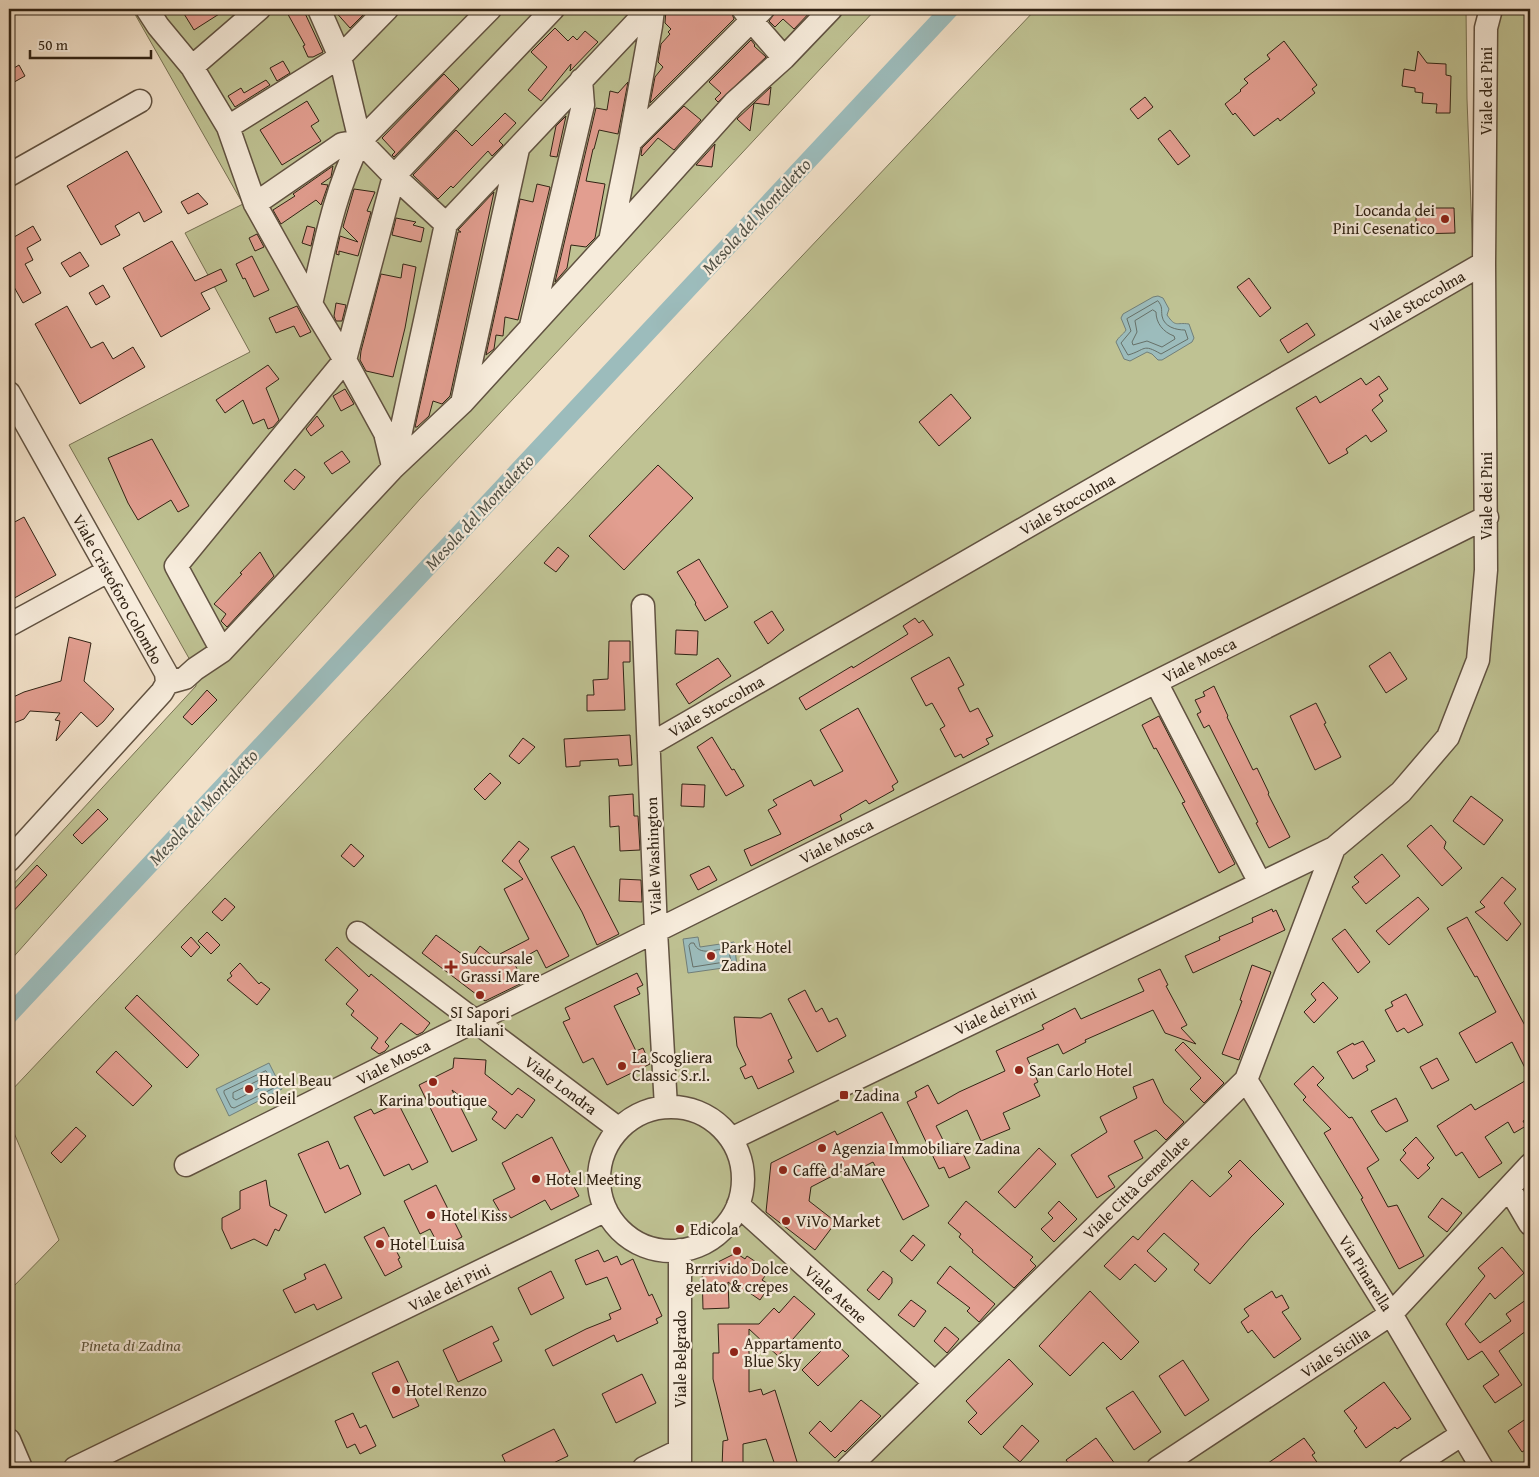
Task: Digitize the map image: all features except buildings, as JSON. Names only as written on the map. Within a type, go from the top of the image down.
[{"type":"street","points":[[147,9],[158,26],[192,67],[228,127],[255,204],[385,433],[393,468]]},
{"type":"street","points":[[192,67],[259,9]]},
{"type":"street","points":[[319,9],[340,56],[360,141],[394,176],[446,224]]},
{"type":"street","points":[[228,127],[340,56],[387,9]]},
{"type":"street","points":[[311,304],[334,206],[349,163],[360,141],[490,9]]},
{"type":"street","points":[[222,651],[176,566],[345,360],[394,176],[554,9]]},
{"type":"street","points":[[393,468],[446,224],[581,80],[651,9]]},
{"type":"street","points":[[609,242],[652,26],[651,9]]},
{"type":"street","points":[[167,683],[185,678],[222,651],[393,468],[462,403],[734,103],[784,58],[831,9]]},
{"type":"street","name":"Viale dei Pini","points":[[731,1139],[1334,848],[1400,792],[1448,737],[1478,660],[1486,570],[1484,262],[1486,28],[1490,9]]},
{"type":"street","points":[[630,142],[752,13],[784,58]]},
{"type":"street","points":[[531,328],[583,105],[581,80]]},
{"type":"street","points":[[9,174],[140,101]]},
{"type":"street","points":[[255,204],[342,144],[360,141]]},
{"type":"street","points":[[462,403],[518,148]]},
{"type":"street","name":"Viale Stoccolma","points":[[649,745],[1484,262]]},
{"type":"street","name":"Viale Cristoforo Colombo","points":[[9,393],[166,673],[167,683],[162,692],[9,860]]},
{"type":"street","name":"Viale Mosca","points":[[186,1165],[1487,517]]},
{"type":"street","points":[[9,625],[108,571]]},
{"type":"street","name":"Viale Washington","points":[[643,606],[656,931],[666,1107]]},
{"type":"street","points":[[1156,682],[1260,883]]},
{"type":"street","name":"Viale Città Gemellate","points":[[848,1468],[1246,1080],[1334,848]]},
{"type":"street","name":"Viale Londra","points":[[358,933],[619,1129]]},
{"type":"street","name":"Via Pinarella","points":[[1246,1080],[1391,1314],[1482,1468]]},
{"type":"street","points":[[666,1107],[691,1110],[714,1121],[731,1139],[739,1154],[743,1171],[743,1188],[738,1205],[729,1222],[716,1236],[699,1246],[680,1250],[658,1250],[637,1242],[619,1229],[606,1210],[600,1190],[600,1168],[606,1147],[619,1129],[633,1118],[649,1110],[666,1107]]},
{"type":"street","name":"Viale Sicilia","points":[[1158,1468],[1391,1314],[1530,1165]]},
{"type":"street","points":[[1508,1188],[1530,1224]]},
{"type":"street","name":"Viale Atene","points":[[738,1205],[934,1383]]},
{"type":"street","name":"Viale dei Pini","points":[[75,1468],[606,1210]]},
{"type":"street","name":"Viale Belgrado","points":[[679,1460],[680,1250]]},
{"type":"street","points":[[1410,1468],[1461,1435]]},
{"type":"street","points":[[9,1440],[21,1468]]},
{"type":"street","points":[[644,1468],[679,1460]]},
{"type":"green space","points":[[132,9],[876,9],[420,499],[9,962],[9,889],[196,686],[195,669],[69,445],[250,352],[185,233],[243,204]]},
{"type":"green space","name":"Pineta di Zadina","points":[[1036,9],[1466,9],[1467,99],[1473,260],[1484,263],[1489,9],[1530,9],[1530,1468],[31,1468],[9,1419],[9,1291],[59,1240],[9,1121],[9,1093]]},
{"type":"water","points":[[1158,296],[1163,298],[1169,309],[1167,315],[1172,322],[1176,324],[1189,324],[1194,338],[1192,342],[1162,360],[1158,360],[1147,352],[1130,361],[1124,359],[1116,342],[1126,330],[1121,318],[1123,314]]},
{"type":"water","name":"Park Hotel Zadina","points":[[698,937],[700,947],[734,942],[737,966],[688,973],[683,939]]},
{"type":"water","name":"Hotel Beau Soleil","points":[[269,1063],[282,1089],[229,1116],[216,1089]]},
{"type":"waterway","name":"Mesola del Montaletto","points":[[9,1015],[950,9]]},
{"type":"place","name":"Locanda dei Pini Cesenatico","points":[[1445,219]]},
{"type":"place","name":"Park Hotel Zadina","points":[[711,956]]},
{"type":"place","name":"Succursale Grassi Mare","points":[[451,967]]},
{"type":"place","name":"SI Sapori Italiani","points":[[480,995]]},
{"type":"place","name":"La Scogliera Classic S.r.l.","points":[[622,1066]]},
{"type":"place","name":"San Carlo Hotel","points":[[1019,1070]]},
{"type":"place","name":"Karina boutique","points":[[433,1082]]},
{"type":"place","name":"Hotel Beau Soleil","points":[[249,1089]]},
{"type":"place","name":"Zadina","points":[[844,1095]]},
{"type":"place","name":"Agenzia Immobiliare Zadina","points":[[822,1148]]},
{"type":"place","name":"Caffè d'aMare","points":[[783,1170]]},
{"type":"place","name":"Hotel Meeting","points":[[536,1179]]},
{"type":"place","name":"Hotel Kiss","points":[[431,1215]]},
{"type":"place","name":"ViVo Market","points":[[786,1221]]},
{"type":"place","name":"Edicola","points":[[680,1229]]},
{"type":"place","name":"Hotel Luisa","points":[[380,1244]]},
{"type":"place","name":"Brrrivido Dolce gelato & crepes","points":[[737,1251]]},
{"type":"place","name":"Appartamento Blue Sky","points":[[734,1352]]},
{"type":"place","name":"Hotel Renzo","points":[[396,1390]]}]
